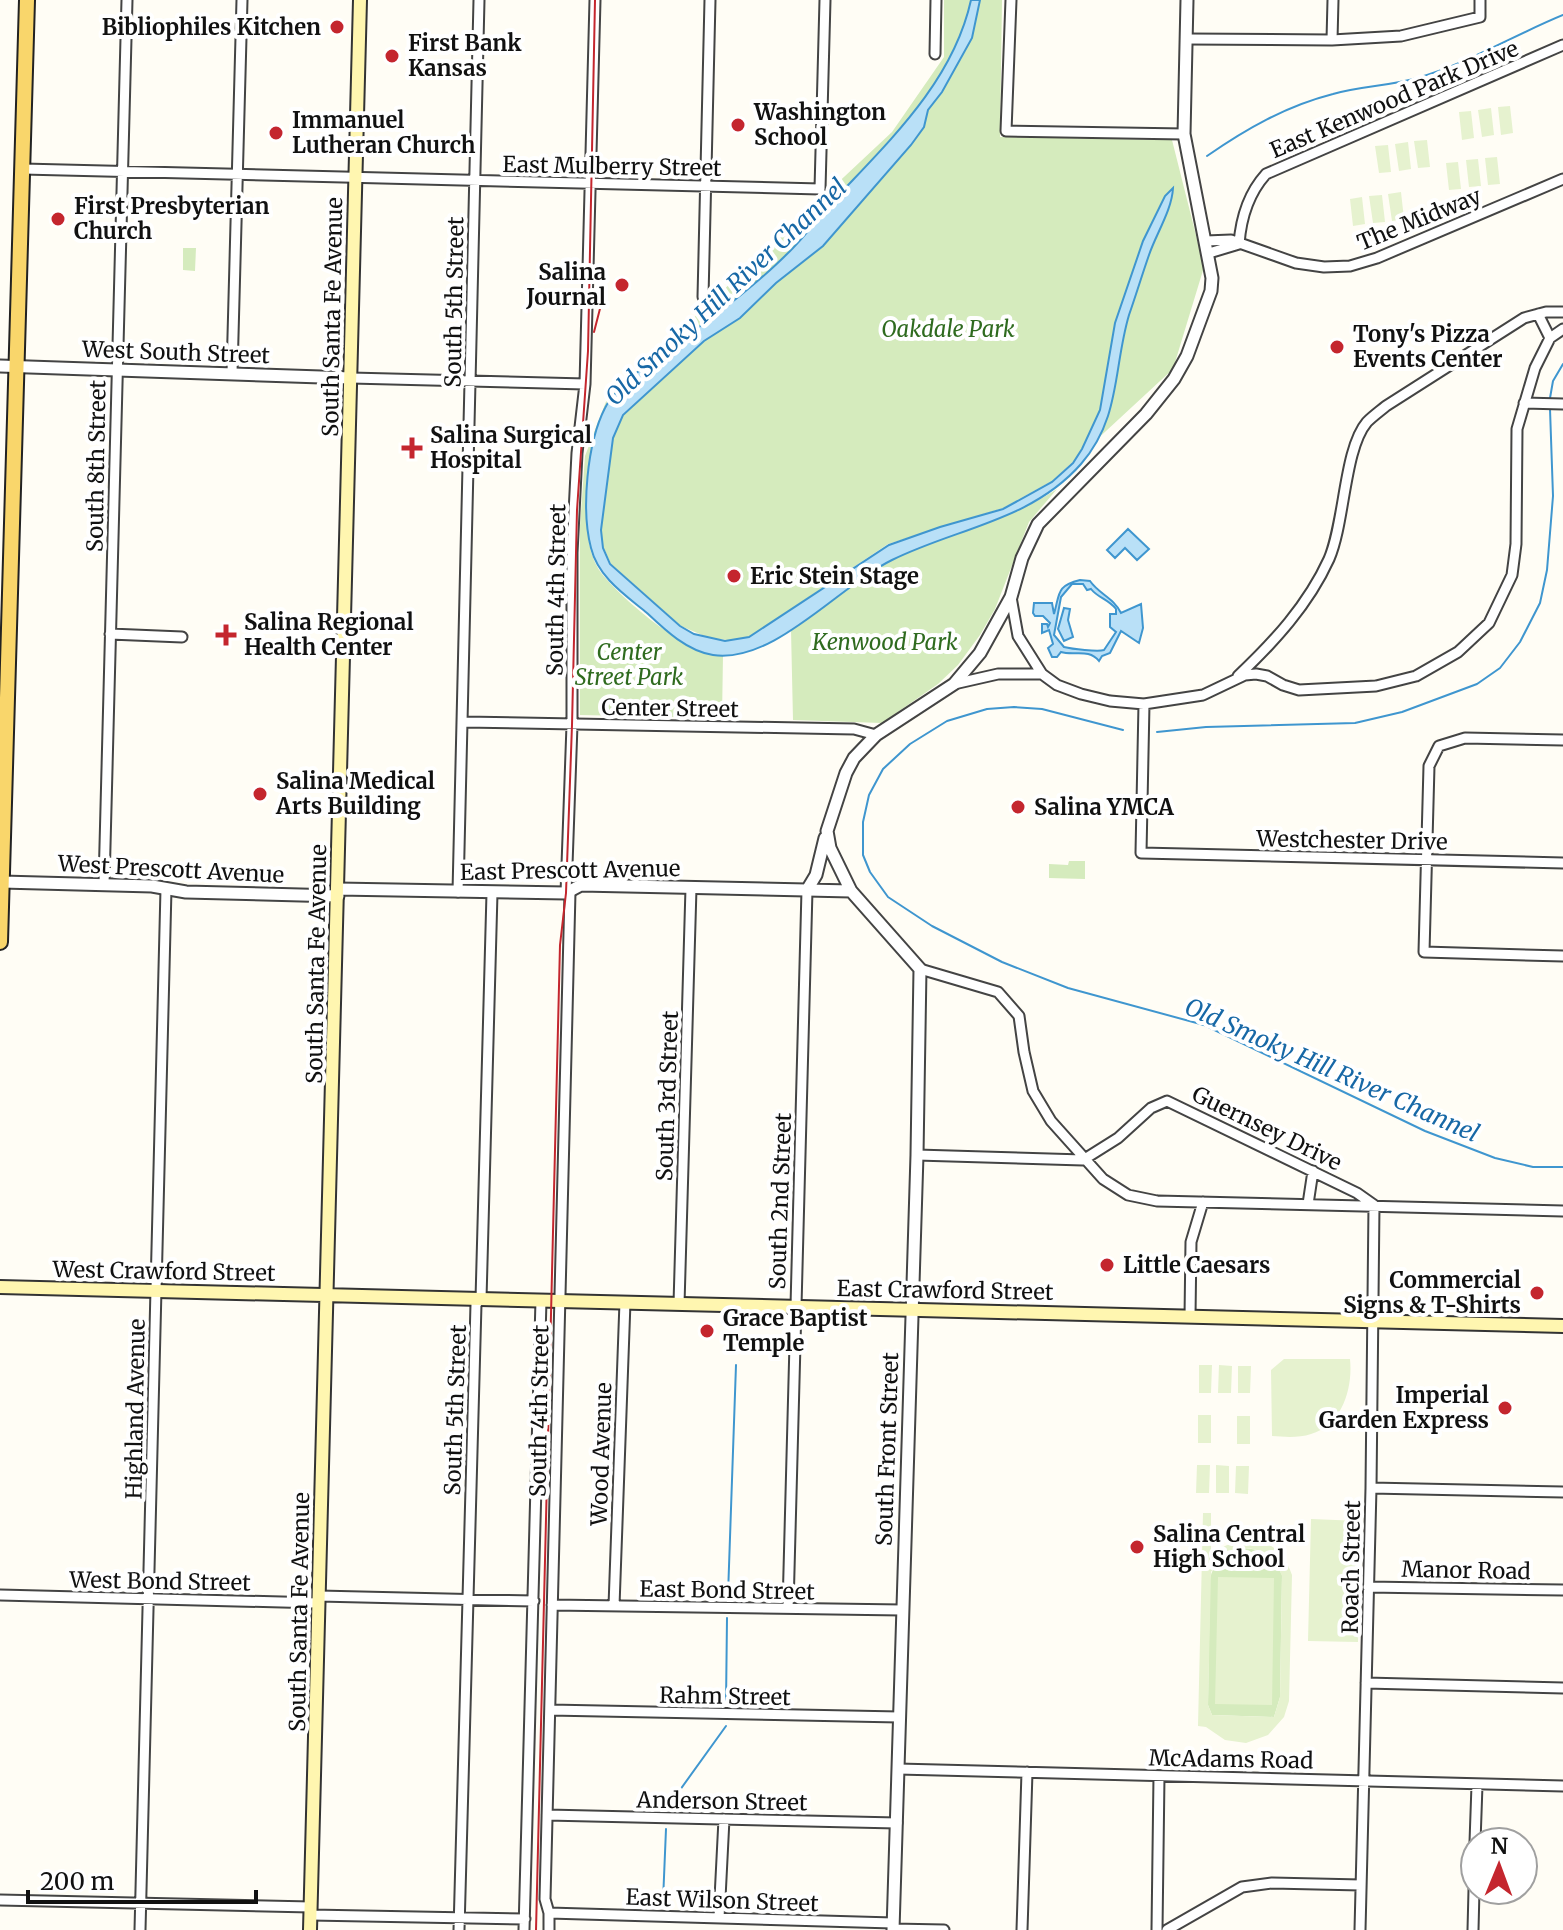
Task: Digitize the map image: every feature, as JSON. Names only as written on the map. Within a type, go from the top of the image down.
[{"type":"main road","points":[[0,942],[5,622],[18,367],[27,0]]},
{"type":"main road","name":"South Santa Fe Avenue","points":[[310,1930],[360,0]]},
{"type":"main road","name":"West Crawford Street","points":[[0,1287],[327,1295]]},
{"type":"main road","name":"East Crawford Street","points":[[327,1295],[1563,1326]]},
{"type":"street","name":"South 8th Street","points":[[104,884],[127,0]]},
{"type":"street","points":[[232,373],[242,0]]},
{"type":"street","name":"South 5th Street","points":[[458,892],[479,0]]},
{"type":"street","name":"South 4th Street","points":[[549,1930],[545,1899],[572,725],[572,553],[577,453],[585,384],[595,0]]},
{"type":"street","points":[[703,297],[710,0]]},
{"type":"street","name":"East Mulberry Street","points":[[23,169],[820,189],[825,0]]},
{"type":"street","points":[[935,54],[936,0]]},
{"type":"street","points":[[1011,0],[1006,131],[1184,134]]},
{"type":"street","points":[[807,890],[816,875],[849,765],[876,735],[954,684],[980,653],[1011,597],[1022,558],[1038,524],[1146,414],[1174,379],[1187,356],[1211,291],[1212,278],[1184,134],[1187,0]]},
{"type":"street","points":[[1332,40],[1333,0]]},
{"type":"street","points":[[1187,39],[1332,40],[1401,36],[1480,17],[1480,0]]},
{"type":"street","name":"East Kenwood Park Drive","points":[[1239,244],[1242,218],[1249,199],[1266,174],[1563,45]]},
{"type":"street","name":"The Midway","points":[[1239,244],[1304,264],[1350,266],[1377,258],[1563,179]]},
{"type":"street","points":[[1208,247],[1239,244]]},
{"type":"street","points":[[1234,680],[1281,633],[1301,607],[1329,558],[1344,505],[1352,455],[1367,423],[1386,406],[1524,318],[1563,312]]},
{"type":"street","points":[[1538,314],[1550,338]]},
{"type":"street","points":[[1011,597],[1018,636],[1042,674],[1057,685],[1110,701],[1144,704],[1203,695],[1245,675],[1267,676],[1299,690],[1376,686],[1416,676],[1458,652],[1489,623],[1512,575],[1516,544],[1517,429],[1535,368],[1550,338],[1563,329]]},
{"type":"street","name":"West South Street","points":[[0,366],[351,378]]},
{"type":"street","points":[[351,378],[585,384]]},
{"type":"street","points":[[1524,403],[1554,404]]},
{"type":"street","points":[[110,634],[182,637]]},
{"type":"street","points":[[1257,658],[1267,676]]},
{"type":"street","points":[[954,684],[998,674],[1042,674]]},
{"type":"street","name":"Westchester Drive","points":[[1144,704],[1141,853],[1563,863]]},
{"type":"street","name":"Center Street","points":[[464,722],[854,729],[876,735]]},
{"type":"street","points":[[1563,740],[1465,738],[1439,746],[1429,766],[1424,952],[1563,956]]},
{"type":"street","points":[[827,831],[836,864],[851,891],[920,969],[998,992],[1019,1016],[1033,1091],[1051,1121],[1083,1160],[1103,1179],[1128,1195],[1157,1201],[1563,1211]]},
{"type":"street","name":"West Prescott Avenue","points":[[1,892],[104,884],[152,886],[186,892],[338,892]]},
{"type":"street","name":"East Prescott Avenue","points":[[338,892],[568,892],[581,885],[851,891]]},
{"type":"street","name":"South 3rd Street","points":[[679,1304],[691,888]]},
{"type":"street","name":"Highland Avenue","points":[[140,1930],[166,889]]},
{"type":"street","name":"South 2nd Street","points":[[788,1608],[807,890]]},
{"type":"street","name":"South 5th Street","points":[[459,1930],[476,1304],[481,1299],[492,893]]},
{"type":"street","name":"South Front Street","points":[[893,1927],[920,969]]},
{"type":"street","name":"Guernsey Drive","points":[[1083,1160],[1118,1138],[1151,1108],[1167,1101],[1357,1193],[1374,1205]]},
{"type":"street","points":[[917,1155],[1083,1160]]},
{"type":"street","points":[[1308,1204],[1313,1171]]},
{"type":"street","points":[[1190,1317],[1191,1242],[1203,1202]]},
{"type":"street","name":"Roach Street","points":[[1360,1930],[1371,1488],[1374,1205]]},
{"type":"street","name":"South 4th Street","points":[[524,1925],[541,1300]]},
{"type":"street","name":"Wood Avenue","points":[[614,1606],[625,1302]]},
{"type":"street","points":[[1371,1488],[1563,1492]]},
{"type":"street","name":"Manor Road","points":[[1368,1587],[1563,1590]]},
{"type":"street","name":"West Bond Street","points":[[0,1595],[319,1600]]},
{"type":"street","points":[[319,1600],[534,1601]]},
{"type":"street","name":"East Bond Street","points":[[552,1605],[902,1610]]},
{"type":"street","points":[[1366,1683],[1563,1688]]},
{"type":"street","name":"Rahm Street","points":[[550,1710],[899,1717]]},
{"type":"street","name":"McAdams Road","points":[[898,1769],[1563,1786]]},
{"type":"street","points":[[1022,1930],[1027,1772]]},
{"type":"street","points":[[1157,1930],[1159,1776]]},
{"type":"street","points":[[1476,1826],[1477,1785]]},
{"type":"street","name":"Anderson Street","points":[[547,1815],[897,1823]]},
{"type":"street","points":[[719,1918],[724,1819]]},
{"type":"street","points":[[1167,1930],[1242,1887],[1272,1883],[1361,1885]]},
{"type":"street","points":[[0,1900],[141,1903],[459,1918],[524,1925]]},
{"type":"street","points":[[1473,1930],[1474,1906]]},
{"type":"street","name":"East Wilson Street","points":[[549,1913],[944,1930]]},
{"type":"street","points":[[663,1930],[664,1916]]},
{"type":"green space","name":"Oakdale Park","points":[[944,0],[1002,0],[1000,137],[1172,140],[1204,267],[1173,369],[1052,481],[1003,508],[888,544],[749,637],[737,641],[709,638],[681,626],[611,564],[604,548],[588,534],[592,555],[599,569],[625,598],[657,625],[692,646],[723,655],[722,718],[580,715],[580,526],[585,456],[607,399],[892,132],[944,57]]},
{"type":"green space","points":[[1510,106],[1513,133],[1501,135],[1498,107]]},
{"type":"green space","points":[[1491,108],[1494,135],[1482,137],[1478,110]]},
{"type":"green space","points":[[1471,111],[1474,138],[1462,140],[1459,112]]},
{"type":"green space","points":[[1427,140],[1430,167],[1418,168],[1414,141]]},
{"type":"green space","points":[[1408,142],[1411,169],[1399,171],[1395,144]]},
{"type":"green space","points":[[1388,145],[1391,172],[1379,173],[1375,146]]},
{"type":"green space","points":[[1497,157],[1500,184],[1488,185],[1485,158]]},
{"type":"green space","points":[[1478,159],[1481,186],[1469,187],[1466,160]]},
{"type":"green space","points":[[1458,162],[1461,189],[1449,190],[1446,163]]},
{"type":"green space","points":[[1401,192],[1404,219],[1392,221],[1388,194]]},
{"type":"green space","points":[[1382,195],[1385,222],[1373,223],[1369,196]]},
{"type":"green space","points":[[1362,197],[1365,224],[1353,226],[1350,199]]},
{"type":"green space","points":[[183,248],[196,248],[195,271],[183,270]]},
{"type":"green space","name":"Kenwood Park","points":[[1057,489],[1029,522],[995,609],[980,635],[958,665],[938,684],[882,723],[793,720],[791,630],[887,562],[1015,511]]},
{"type":"green space","points":[[1069,861],[1085,861],[1085,879],[1049,878],[1049,864],[1068,865]]},
{"type":"green space","points":[[1284,1359],[1350,1359],[1350,1382],[1338,1414],[1331,1423],[1311,1434],[1272,1436],[1271,1370]]},
{"type":"green space","points":[[1199,1365],[1212,1365],[1211,1393],[1199,1393]]},
{"type":"green space","points":[[1219,1365],[1232,1366],[1231,1393],[1218,1393]]},
{"type":"green space","points":[[1238,1366],[1251,1366],[1250,1393],[1238,1393]]},
{"type":"green space","points":[[1198,1415],[1211,1415],[1211,1443],[1198,1443]]},
{"type":"green space","points":[[1237,1416],[1250,1416],[1250,1444],[1237,1444]]},
{"type":"green space","points":[[1197,1465],[1210,1465],[1209,1493],[1196,1493]]},
{"type":"green space","points":[[1216,1465],[1229,1466],[1229,1493],[1216,1493]]},
{"type":"green space","points":[[1236,1466],[1249,1466],[1248,1494],[1235,1493]]},
{"type":"green space","points":[[1203,1513],[1211,1513],[1211,1555],[1235,1542],[1258,1541],[1278,1551],[1292,1575],[1289,1701],[1284,1717],[1268,1735],[1246,1743],[1225,1740],[1206,1727],[1198,1726]],"holes":[[[1253,1549],[1268,1556],[1282,1576],[1280,1697],[1274,1717],[1212,1715],[1208,1705],[1211,1572],[1230,1552]]]},
{"type":"green space","points":[[1311,1519],[1360,1521],[1358,1642],[1308,1641]]},
{"type":"green space","points":[[1240,1548],[1266,1554],[1282,1575],[1280,1697],[1274,1717],[1212,1715],[1208,1705],[1210,1579],[1220,1559]]},
{"type":"green space","points":[[1218,1577],[1274,1578],[1272,1705],[1215,1704]]},
{"type":"water","points":[[971,0],[980,0],[972,38],[942,92],[928,110],[924,127],[911,145],[823,246],[776,283],[740,318],[704,341],[623,415],[613,438],[601,530],[603,548],[610,564],[680,626],[694,634],[725,641],[749,637],[889,545],[1003,509],[1052,482],[1073,463],[1100,410],[1115,323],[1143,241],[1165,196],[1173,188],[1170,205],[1129,315],[1110,411],[1103,429],[1081,464],[1039,499],[892,560],[806,621],[759,648],[736,655],[703,653],[669,633],[621,592],[606,577],[591,548],[586,496],[594,439],[605,408],[639,371],[770,270],[897,132],[950,58]]},
{"type":"water","points":[[1128,529],[1149,549],[1137,560],[1125,548],[1115,558],[1107,550]]},
{"type":"water","points":[[1080,580],[1090,581],[1121,613],[1141,604],[1143,628],[1139,643],[1121,631],[1110,653],[1099,661],[1086,653],[1061,652],[1057,657],[1052,657],[1048,648],[1053,644],[1049,630],[1042,633],[1042,624],[1048,627],[1050,623],[1043,616],[1035,616],[1034,603],[1052,603],[1054,614],[1060,591],[1067,585]],"holes":[[[1072,584],[1083,584],[1116,609],[1116,614],[1110,614],[1110,627],[1116,632],[1104,650],[1064,647],[1054,635],[1061,597]]]},
{"type":"water","points":[[1064,608],[1070,609],[1068,620],[1073,637],[1064,641],[1058,629]]},
{"type":"waterway","name":"Old Smoky Hill River Channel","points":[[1207,156],[1252,128],[1299,105],[1343,91],[1407,81],[1436,72],[1563,15]]},
{"type":"waterway","name":"Old Smoky Hill River Channel","points":[[1550,398],[1553,381],[1563,364]]},
{"type":"waterway","name":"Old Smoky Hill River Channel","points":[[1157,732],[1206,727],[1355,723],[1402,712],[1477,684],[1500,668],[1520,642],[1540,603],[1547,570],[1553,496],[1550,409]]},
{"type":"waterway","name":"Old Smoky Hill River Channel","points":[[1123,730],[1042,709],[1014,707],[987,709],[947,721],[910,744],[883,769],[869,795],[863,822],[863,855],[870,872],[888,897],[932,926],[1002,962],[1068,988],[1204,1025],[1425,1131],[1495,1158],[1533,1167],[1563,1167]]},
{"type":"waterway","points":[[728,1595],[736,1365]]},
{"type":"waterway","points":[[726,1703],[727,1618]]},
{"type":"waterway","points":[[667,1808],[726,1726]]},
{"type":"waterway","points":[[663,1901],[666,1829]]},
{"type":"railway","points":[[536,1930],[560,945],[566,893],[577,510],[588,351],[595,0]]},
{"type":"railway","points":[[594,332],[603,297],[604,267]]},
{"type":"place","name":"Bibliophiles Kitchen","points":[[337,27]]},
{"type":"place","name":"First Bank Kansas","points":[[392,56]]},
{"type":"place","name":"Washington School","points":[[738,125]]},
{"type":"place","name":"Immanuel Lutheran Church","points":[[276,133]]},
{"type":"place","name":"First Presbyterian Church","points":[[58,219]]},
{"type":"place","name":"Salina Journal","points":[[622,285]]},
{"type":"place","name":"Tony's Pizza Events Center","points":[[1337,347]]},
{"type":"place","name":"Salina Surgical Hospital","points":[[412,448]]},
{"type":"place","name":"Eric Stein Stage","points":[[734,576]]},
{"type":"place","name":"Salina Regional Health Center","points":[[226,635]]},
{"type":"place","name":"Salina Medical Arts Building","points":[[260,794]]},
{"type":"place","name":"Salina YMCA","points":[[1018,807]]},
{"type":"place","name":"Little Caesars","points":[[1107,1265]]},
{"type":"place","name":"Commercial Signs & T-Shirts","points":[[1537,1293]]},
{"type":"place","name":"Grace Baptist Temple","points":[[707,1331]]},
{"type":"place","name":"Imperial Garden Express","points":[[1505,1408]]},
{"type":"place","name":"Salina Central High School","points":[[1137,1547]]},
{"type":"park label","name":"Center Street Park","points":[[629,664]]}]
